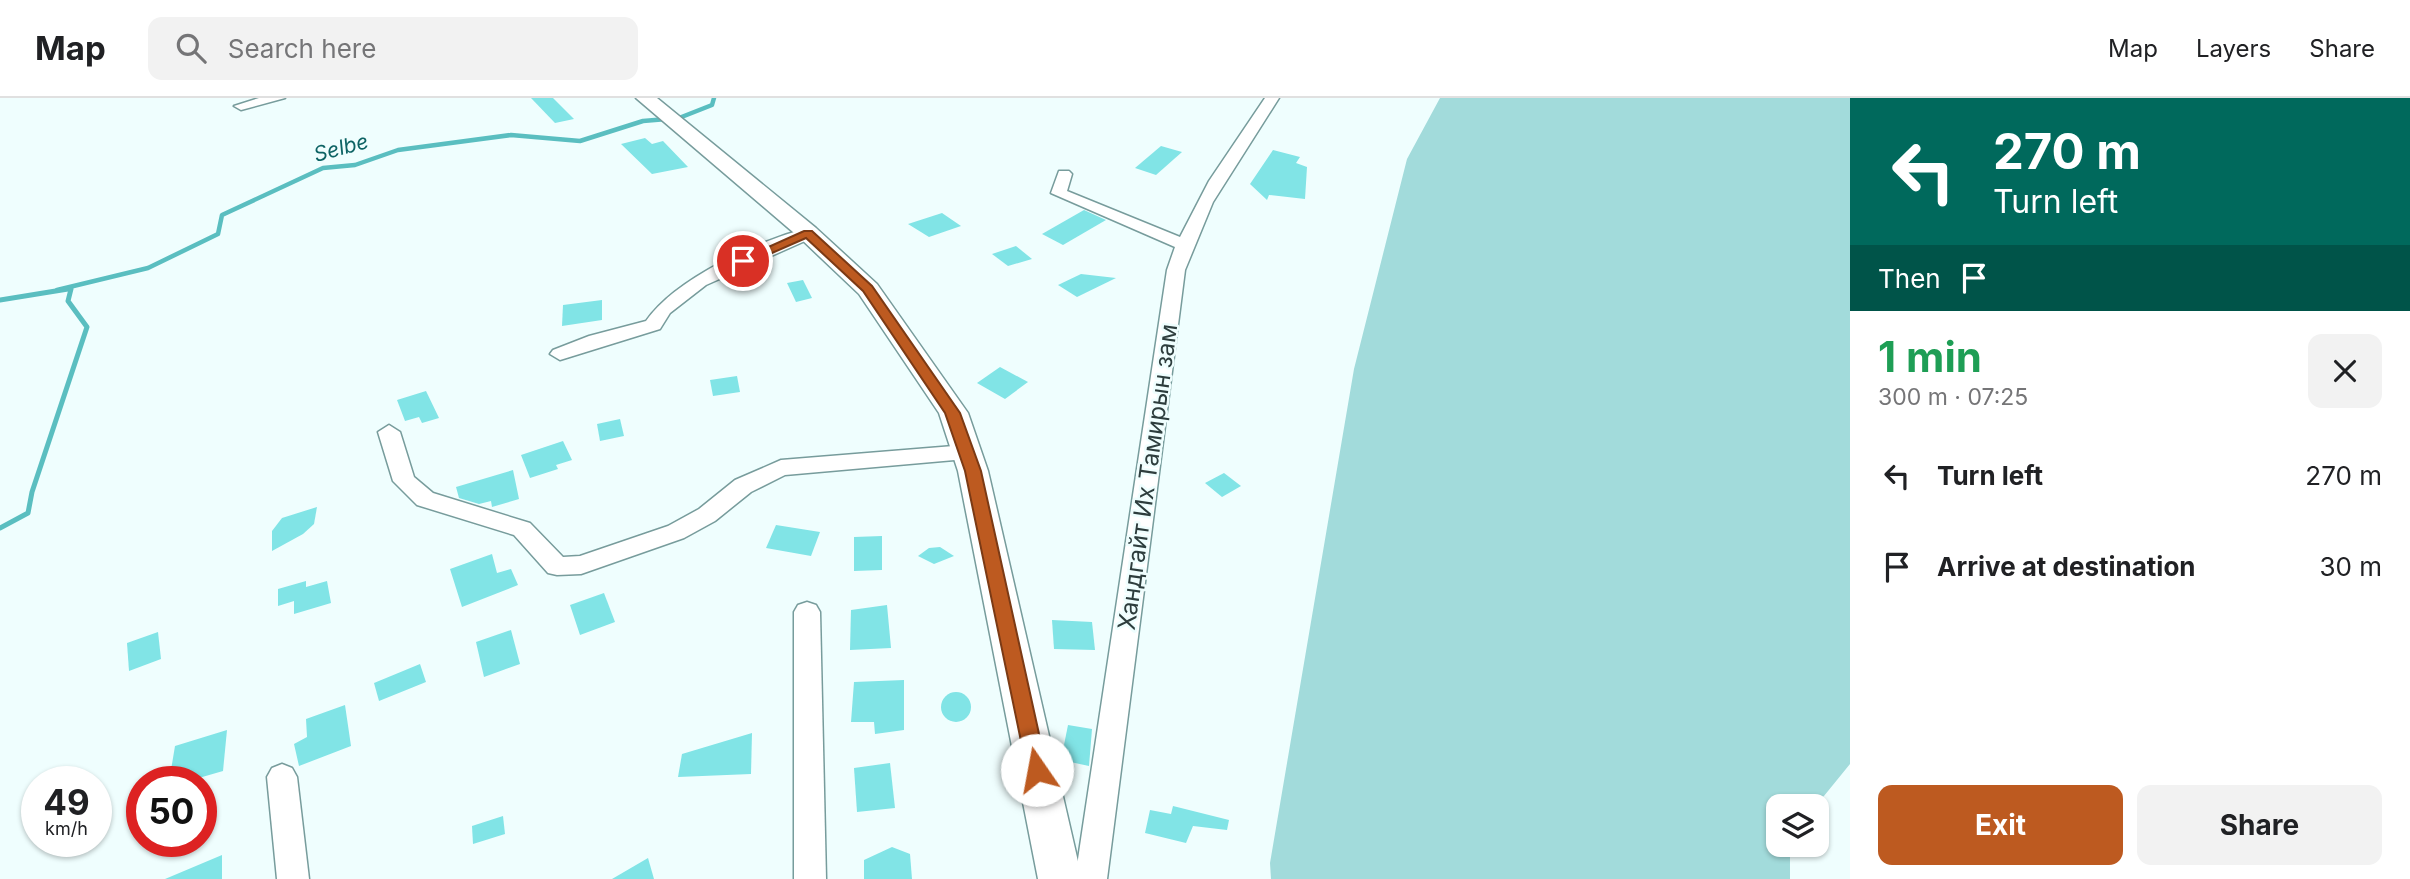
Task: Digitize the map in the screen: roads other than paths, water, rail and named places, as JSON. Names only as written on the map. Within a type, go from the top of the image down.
[{"type":"main road","points":[[661,110],[808,233],[868,289],[953,413],[976,484],[1060,879]]},
{"type":"street","points":[[241,106],[278,98]]},
{"type":"street","name":"Хандгайт Их Тамирын зам","points":[[1091,879],[1172,298],[1183,244],[1210,190],[1272,98]]},
{"type":"street","points":[[1064,174],[1059,193],[1183,244]]},
{"type":"street","points":[[560,354],[596,340],[653,325],[659,312],[679,294],[808,233]]},
{"type":"street","points":[[389,432],[404,481],[425,499],[522,529],[557,566],[581,565],[659,540],[707,515],[743,486],[781,468],[966,452]]},
{"type":"street","points":[[807,612],[810,879]]},
{"type":"street","points":[[282,777],[293,879]]},
{"type":"waterway","name":"Selbe","points":[[57,290],[148,268],[218,234],[222,215],[323,168],[355,165],[398,150],[511,135],[580,141],[643,121],[679,118],[712,105],[714,98]]},
{"type":"waterway","name":"Selbe","points":[[0,300],[68,289]]},
{"type":"waterway","points":[[0,528],[28,513],[32,492],[87,327],[68,301],[71,289]]}]
